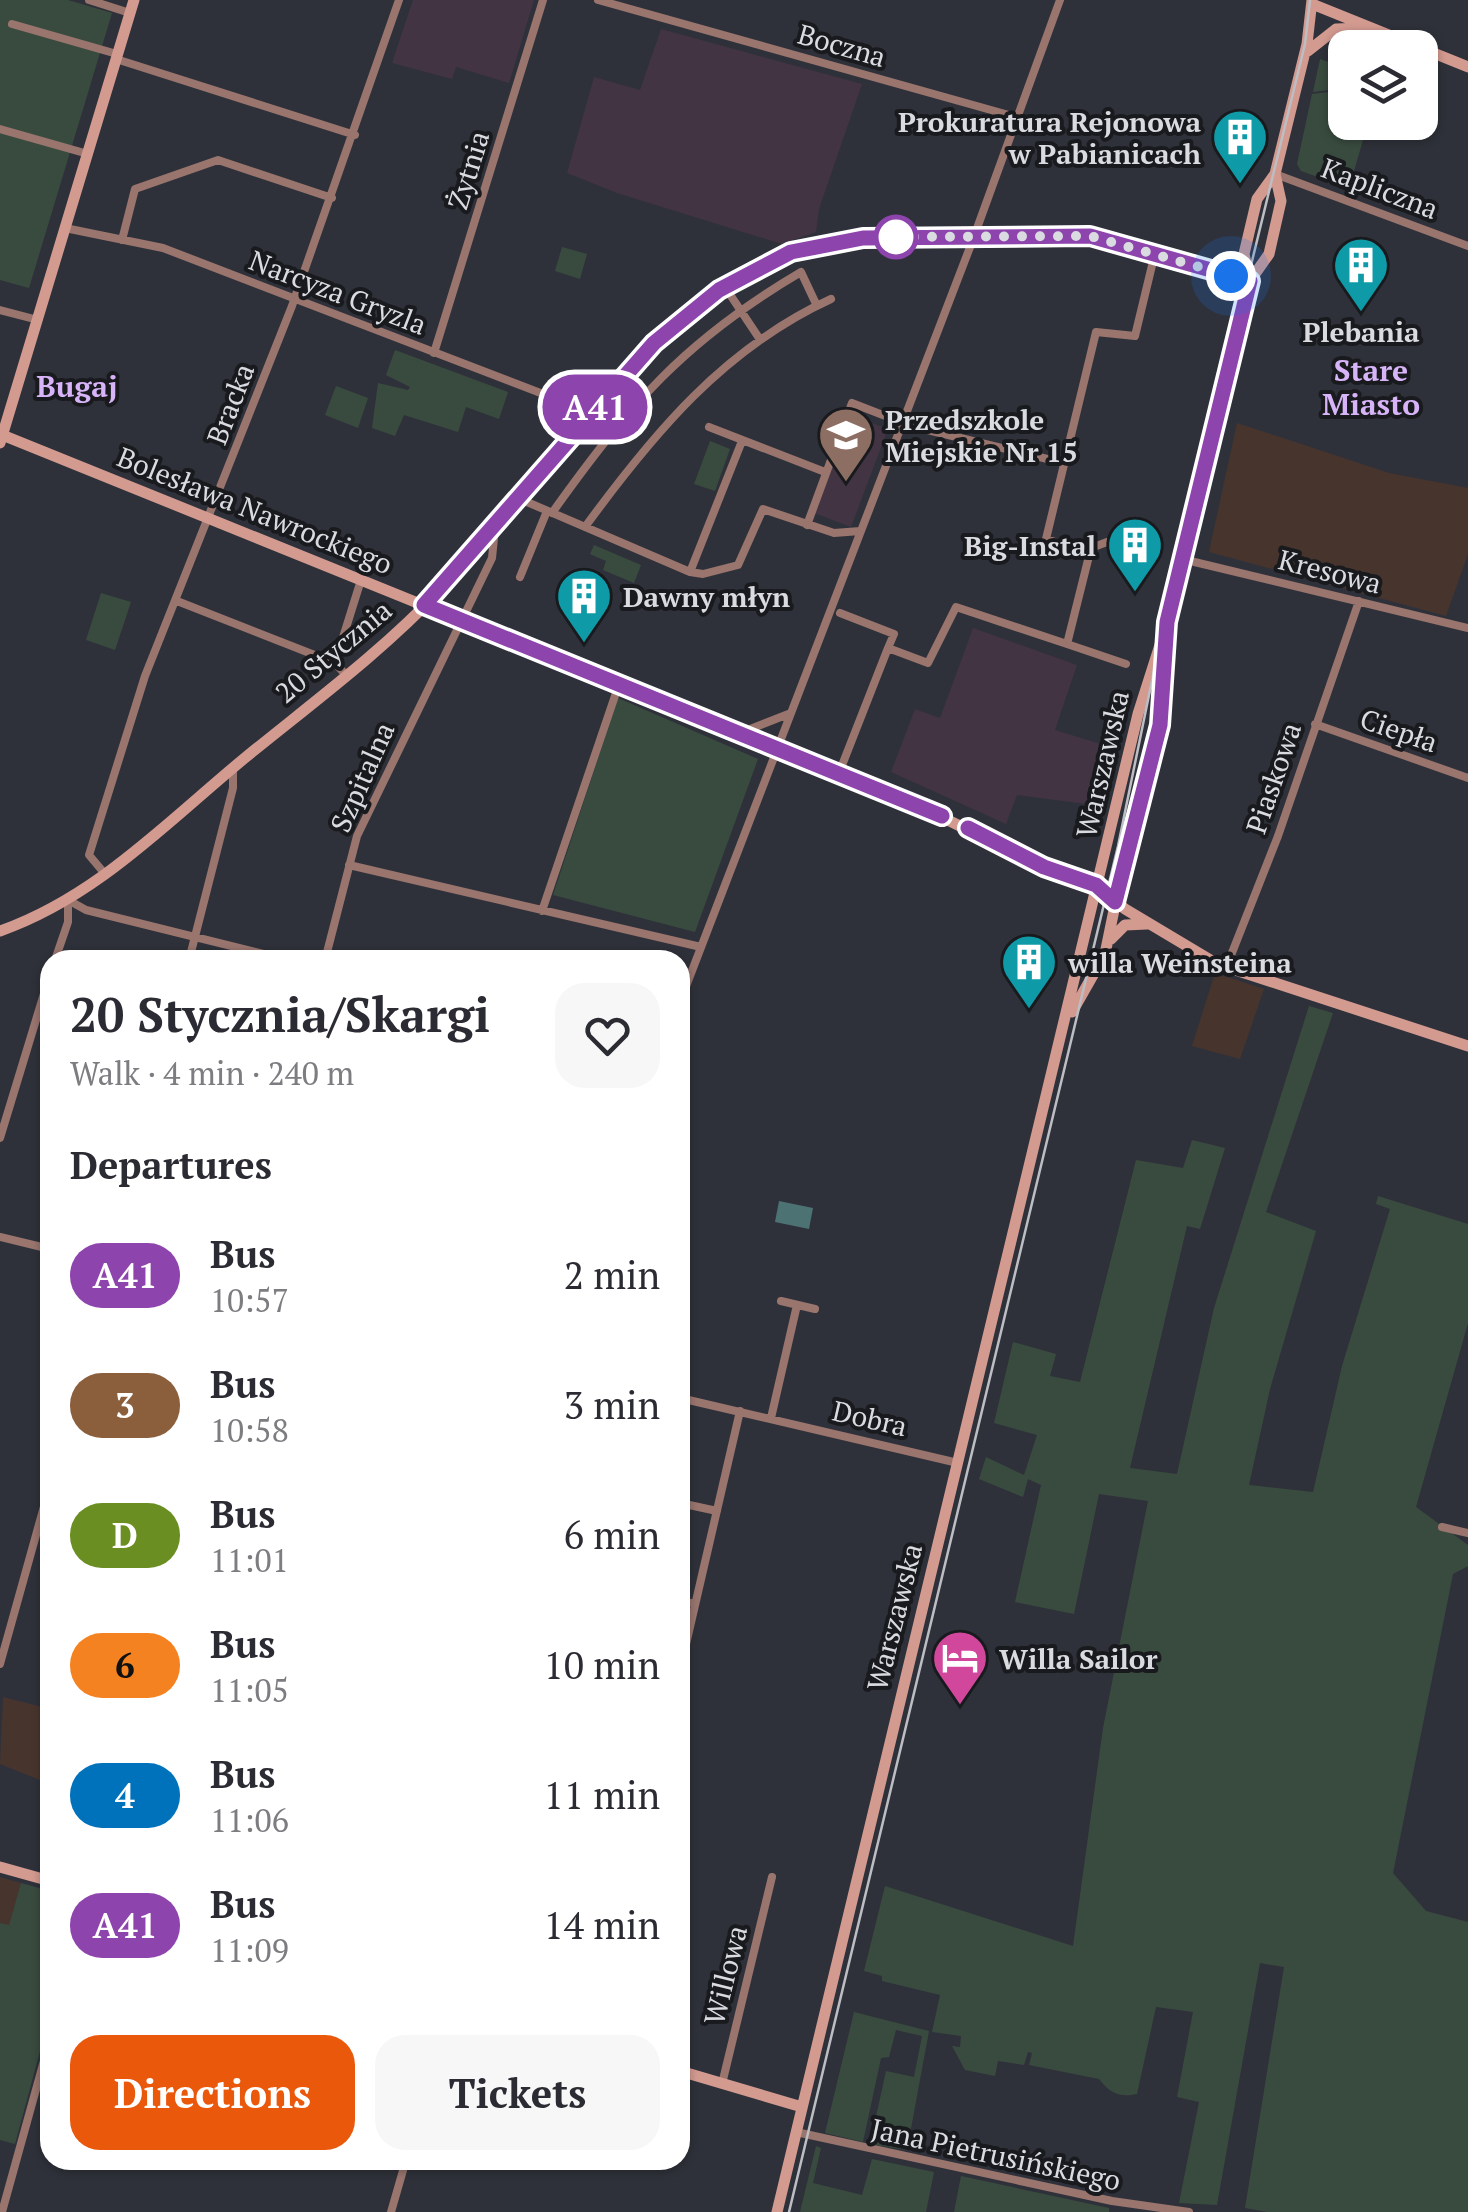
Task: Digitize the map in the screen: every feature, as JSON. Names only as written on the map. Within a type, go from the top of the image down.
[{"type":"street","points":[[1,437],[132,6],[89,0]]},
{"type":"street","name":"Bracka","points":[[105,874],[89,855],[145,676],[295,298],[399,0]]},
{"type":"street","name":"Żytnia","points":[[434,353],[543,0]]},
{"type":"street","name":"Boczna","points":[[598,0],[1016,117]]},
{"type":"street","points":[[690,976],[974,236],[1060,0]]},
{"type":"street","points":[[1308,1],[1468,67]]},
{"type":"street","name":"Warszawska","points":[[777,2212],[1100,887],[1138,714],[1167,622],[1250,281],[1268,260],[1281,201],[1276,174],[1304,54],[1308,1]]},
{"type":"street","points":[[12,24],[355,134]]},
{"type":"street","points":[[1304,54],[1336,29],[1375,28]]},
{"type":"street","points":[[0,142],[2,129],[88,154]]},
{"type":"street","points":[[122,240],[135,189],[218,160],[332,198]]},
{"type":"street","name":"Warszawska","points":[[1250,281],[1244,257],[1249,232],[1258,196],[1276,174]]},
{"type":"street","name":"Kapliczna","points":[[1276,174],[1468,246]]},
{"type":"street","name":"Narcyza Gryzla","points":[[65,228],[163,248],[590,412]]},
{"type":"street","name":"20 Stycznia","points":[[0,930],[68,900],[105,874],[424,605],[654,343],[725,286],[756,268],[813,244],[974,236],[1090,236],[1250,281]]},
{"type":"street","points":[[1090,552],[1046,541],[1096,332],[1135,336],[1155,253]]},
{"type":"street","points":[[520,577],[549,512],[652,383],[739,309],[801,272],[816,306]]},
{"type":"street","points":[[725,286],[760,338]]},
{"type":"street","points":[[585,527],[686,400],[760,338],[831,300]]},
{"type":"street","points":[[0,310],[38,320]]},
{"type":"street","points":[[807,525],[852,403],[902,422],[1064,462]]},
{"type":"street","points":[[709,427],[825,472]]},
{"type":"street","name":"Bolesława Nawrockiego","points":[[1,437],[917,804],[1044,867],[1100,887]]},
{"type":"street","points":[[690,572],[742,441]]},
{"type":"street","points":[[520,499],[690,572],[703,574],[738,565],[764,509],[834,533],[860,531]]},
{"type":"street","name":"Szpitalna","points":[[328,950],[357,836],[492,558],[495,528]]},
{"type":"street","points":[[1068,644],[1090,552],[1096,544],[1122,546]]},
{"type":"street","name":"Kresowa","points":[[1182,559],[1468,627]]},
{"type":"street","points":[[335,663],[361,580]]},
{"type":"street","points":[[177,600],[335,663],[345,674]]},
{"type":"street","name":"Piaskowa","points":[[1226,968],[1359,601]]},
{"type":"street","points":[[888,648],[931,663],[956,606],[1126,664]]},
{"type":"street","points":[[839,773],[894,634],[840,612]]},
{"type":"street","name":"Warszawska","points":[[1062,1034],[1100,969],[1106,946],[1160,725],[1167,622]]},
{"type":"street","points":[[542,911],[619,684]]},
{"type":"street","points":[[740,734],[791,713]]},
{"type":"street","name":"Ciepła","points":[[1315,724],[1468,778]]},
{"type":"street","points":[[191,950],[234,788],[232,768]]},
{"type":"street","points":[[350,865],[701,947]]},
{"type":"street","points":[[1100,887],[1151,926],[1226,968],[1468,1046]]},
{"type":"street","points":[[58,950],[68,922],[68,900],[86,910],[249,950]]},
{"type":"street","points":[[1106,946],[1125,926],[1151,926]]},
{"type":"street","points":[[0,1138],[40,1007]]},
{"type":"street","points":[[0,1237],[40,1247]]},
{"type":"street","points":[[781,1301],[815,1310]]},
{"type":"street","points":[[771,1418],[797,1305]]},
{"type":"street","name":"Dobra","points":[[690,1400],[958,1462]]},
{"type":"street","points":[[690,1626],[740,1411]]},
{"type":"street","points":[[690,1505],[717,1510]]},
{"type":"street","points":[[0,1664],[40,1522]]},
{"type":"street","points":[[1442,1528],[1468,1533]]},
{"type":"street","points":[[690,1603],[695,1604]]},
{"type":"street","points":[[0,1866],[40,1878]]},
{"type":"street","name":"Willowa","points":[[722,2084],[772,1877]]},
{"type":"street","points":[[690,2074],[802,2107]]},
{"type":"street","points":[[2,2212],[40,2075]]},
{"type":"street","name":"Jana Pietrusińskiego","points":[[796,2132],[1112,2202],[1188,2212]]},
{"type":"street","points":[[390,2212],[403,2170]]},
{"type":"shaded area","points":[[0,0],[68,0],[112,13],[29,288],[0,280]]},
{"type":"shaded area","points":[[413,0],[534,0],[509,83],[456,67],[452,79],[392,63]]},
{"type":"shaded area","points":[[661,29],[862,84],[819,209],[816,232],[782,244],[617,193],[567,173],[594,77],[640,90]]},
{"type":"shaded area","points":[[1320,59],[1328,62],[1328,90],[1313,92]]},
{"type":"shaded area","points":[[1328,92],[1328,140],[1363,140],[1349,188],[1301,171],[1297,164],[1312,94]]},
{"type":"shaded area","points":[[562,247],[587,254],[580,279],[555,271]]},
{"type":"shaded area","points":[[395,350],[508,392],[499,419],[466,407],[458,432],[404,415],[395,436],[372,428],[378,383],[408,390],[410,387],[386,375]]},
{"type":"shaded area","points":[[336,386],[368,398],[358,428],[325,415]]},
{"type":"shaded area","name":"Przedszkole Miejskie Nr 15","points":[[851,415],[888,429],[851,527],[814,513]]},
{"type":"shaded area","points":[[1237,423],[1389,473],[1468,488],[1468,554],[1446,616],[1209,552]]},
{"type":"shaded area","points":[[710,441],[730,449],[715,491],[694,484]]},
{"type":"shaded area","points":[[594,545],[641,565],[634,583],[603,570],[606,561],[590,554]]},
{"type":"shaded area","points":[[101,593],[131,602],[115,650],[86,640]]},
{"type":"shaded area","points":[[973,628],[1077,665],[1055,730],[1117,749],[1102,813],[1086,804],[1017,795],[1006,824],[891,772],[915,709],[940,718]]},
{"type":"shaded area","points":[[618,698],[758,759],[695,932],[553,895]]},
{"type":"shaded area","points":[[1215,973],[1264,989],[1240,1059],[1192,1046]]},
{"type":"shaded area","points":[[1309,1006],[1333,1013],[1266,1212],[1316,1231],[1270,1389],[1249,1485],[1313,1492],[1342,1366],[1390,1209],[1376,1204],[1378,1196],[1468,1224],[1468,1323],[1416,1507],[1468,1545],[1468,1566],[1453,1574],[1393,1873],[1426,1911],[1468,1922],[1468,2212],[1267,2212],[1245,2208],[1284,1967],[1260,1963],[1217,2205],[1179,2203],[1199,2102],[1177,2097],[1193,2012],[1156,2007],[1137,2094],[1120,2095],[1099,2079],[1029,2065],[1032,2053],[1028,2052],[1024,2065],[998,2061],[995,2076],[965,2070],[952,2046],[960,2047],[961,2036],[932,2032],[940,1995],[882,1981],[882,1976],[864,1971],[885,1886],[1073,1946],[1103,1728],[1148,1501],[1099,1494],[1074,1614],[1015,1602],[1041,1485],[1028,1479],[1023,1497],[979,1479],[986,1457],[1024,1475],[1037,1435],[994,1423],[1013,1342],[1056,1354],[1050,1376],[1080,1382],[1136,1160],[1183,1168],[1192,1140],[1225,1148],[1200,1229],[1187,1226],[1130,1468],[1177,1474],[1214,1308]]},
{"type":"shaded area","points":[[779,1201],[813,1208],[809,1229],[775,1222]]},
{"type":"shaded area","points":[[3,1697],[40,1706],[40,1780],[0,1764]]},
{"type":"shaded area","points":[[0,1877],[21,1883],[9,1926],[0,1923]]},
{"type":"shaded area","points":[[21,1883],[40,1888],[40,2051],[15,2144],[0,2140],[0,1923],[9,1925]]},
{"type":"shaded area","points":[[854,2012],[929,2031],[907,2150],[870,2144],[886,2071],[914,2077],[922,2036],[896,2030],[889,2057],[881,2058],[863,2142],[825,2133]]},
{"type":"shaded area","points":[[816,2146],[821,2148],[813,2183],[862,2195],[872,2159],[934,2172],[926,2212],[800,2212]]},
{"type":"shaded area","points":[[961,2176],[1109,2208],[1109,2212],[954,2212]]},
{"type":"tram line","points":[[789,2212],[1118,846],[1164,622],[1305,44],[1310,0]]},
{"type":"bus line","name":"A41","points":[[942,816],[424,605],[654,343],[719,290],[791,252],[813,244],[863,238],[1090,236],[1250,281],[1167,622],[1160,725],[1132,822],[1115,902],[1100,887],[1044,867],[968,828]]},
{"type":"place","name":"Prokuratura Rejonowa w Pabianicach","points":[[1240,186]]},
{"type":"place","name":"Plebania","points":[[1361,314]]},
{"type":"place","name":"Przedszkole Miejskie Nr 15","points":[[846,484]]},
{"type":"place","name":"Big-Instal","points":[[1135,594]]},
{"type":"place","name":"Dawny młyn","points":[[584,645]]},
{"type":"place","name":"willa Weinsteina","points":[[1029,1011]]},
{"type":"place","name":"Willa Sailor","points":[[960,1707]]},
{"type":"district","name":"Bugaj","points":[[77,386]]},
{"type":"district","name":"Stare Miasto","points":[[1371,387]]},
{"type":"route","points":[[896,237],[1090,236],[1231,276]]}]
